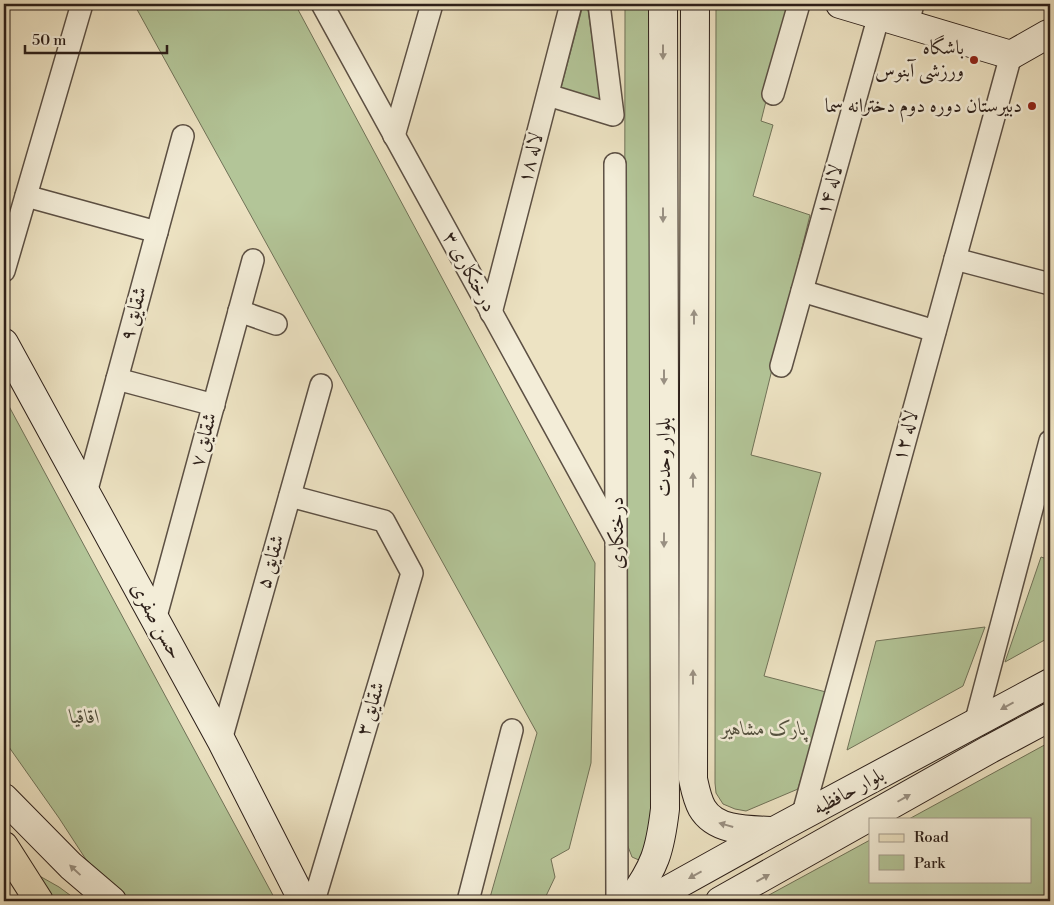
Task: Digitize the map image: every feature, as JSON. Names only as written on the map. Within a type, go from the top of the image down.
[{"type":"main road","points":[[4,846],[39,901]]},
{"type":"street","points":[[4,271],[82,4]]},
{"type":"street","name":"درختکاری ۳","points":[[322,4],[617,541]]},
{"type":"street","points":[[334,26],[339,4]]},
{"type":"street","points":[[394,136],[432,4]]},
{"type":"street","name":"لاله ۱۸","points":[[491,313],[571,4]]},
{"type":"street","points":[[548,95],[613,116],[598,4]]},
{"type":"street","name":"بلوار وحدت","points":[[630,901],[653,866],[662,835],[665,808],[662,4]]},
{"type":"street","name":"بلوار وحدت","points":[[695,4],[692,779],[702,808],[716,822],[725,826],[748,830],[774,831]]},
{"type":"street","points":[[773,94],[799,4]]},
{"type":"street","points":[[840,4],[880,15],[910,14],[1011,55],[1049,32]]},
{"type":"street","name":"لاله ۱۴","points":[[781,366],[880,15]]},
{"type":"street","name":"لاله ۱۲","points":[[802,817],[1011,55]]},
{"type":"street","name":"شقایق ۹","points":[[86,493],[183,136]]},
{"type":"street","name":"درختکاری","points":[[616,164],[616,901]]},
{"type":"street","points":[[26,196],[156,232]]},
{"type":"street","points":[[955,259],[1050,284]]},
{"type":"street","name":"شقایق ۷","points":[[155,620],[253,260]]},
{"type":"street","points":[[802,291],[935,331]]},
{"type":"street","points":[[239,311],[276,324]]},
{"type":"street","name":"حسن صفری","points":[[4,343],[221,740],[303,901]]},
{"type":"street","points":[[117,379],[214,405]]},
{"type":"street","name":"شقایق ۵","points":[[221,740],[321,385]]},
{"type":"street","points":[[975,724],[1050,441]]},
{"type":"street","name":"شقایق ۳","points":[[290,496],[384,521],[412,573],[314,901]]},
{"type":"street","name":"بلوار حافظیه","points":[[648,901],[1050,683]]},
{"type":"street","name":"بلوار حافظیه","points":[[720,901],[1050,717]]},
{"type":"street","points":[[468,901],[512,730]]},
{"type":"street","points":[[4,798],[71,866],[112,901]]},
{"type":"green space","points":[[134,4],[295,4],[595,563],[591,763],[569,849],[551,859],[555,877],[546,896],[536,901],[489,901],[537,733]]},
{"type":"green space","points":[[625,4],[655,4],[656,817],[641,861],[632,857],[627,844],[624,817]]},
{"type":"green space","name":"پارک مشاهیر","points":[[716,4],[770,4],[789,10],[761,121],[773,125],[753,196],[810,215],[751,455],[821,473],[764,676],[826,692],[798,789],[746,811],[723,804],[716,793],[715,783]]},
{"type":"green space","points":[[582,9],[588,10],[601,100],[561,88]]},
{"type":"green space","name":"اقاقیا","points":[[4,397],[276,901],[125,901],[85,858],[4,740]]},
{"type":"green space","points":[[1041,557],[1050,560],[1050,637],[1005,662]]},
{"type":"green space","points":[[985,627],[963,686],[847,750],[876,641]]},
{"type":"green space","points":[[1050,742],[1050,901],[758,901],[869,841],[869,882],[1032,882],[1032,818],[911,818]]},
{"type":"green space","points":[[36,874],[59,887],[78,901],[53,901]]},
{"type":"place","name":"باشگاه ورزشی آبنوس","points":[[974,60]]},
{"type":"place","name":"دبیرستان دوره دوم دخترانه سما","points":[[1032,106]]}]
